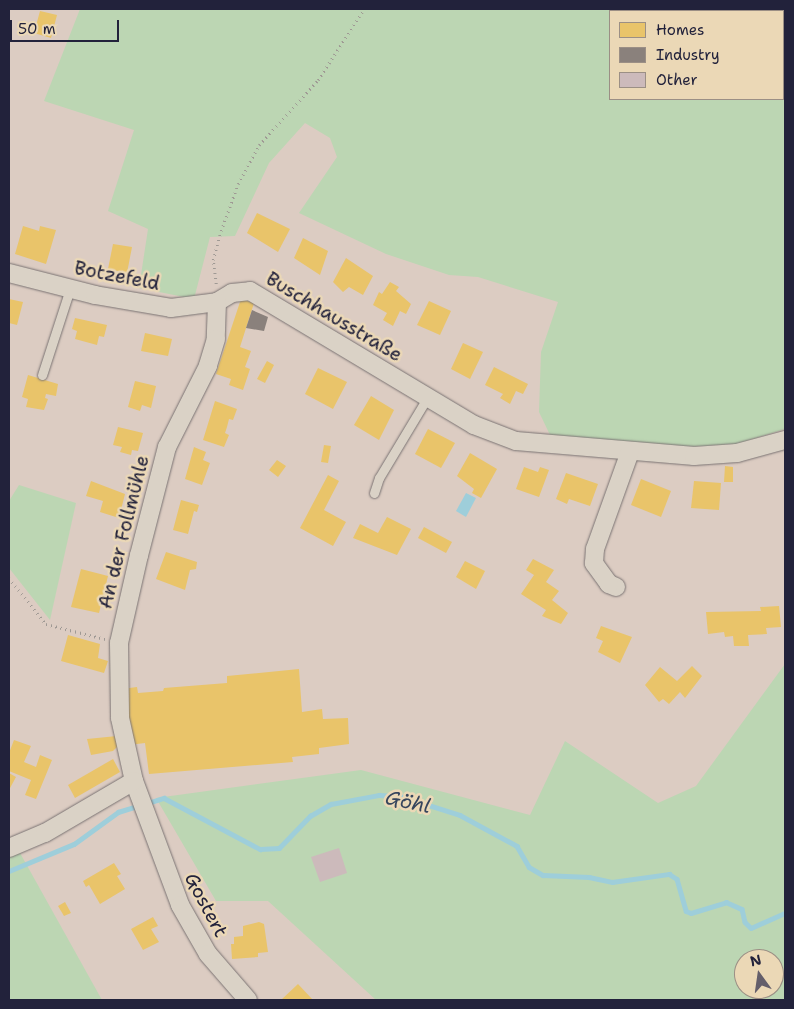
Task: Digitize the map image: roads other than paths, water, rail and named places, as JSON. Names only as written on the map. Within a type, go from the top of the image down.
[{"type":"street","name":"Botzefeld","points":[[9,273],[137,304],[172,308],[218,302]]},
{"type":"street","name":"Buschhausstraße","points":[[218,302],[232,293],[250,291],[427,398],[497,436],[516,441],[630,452],[717,455],[785,440]]},
{"type":"street","name":"An der Follmühle","points":[[148,818],[137,787],[120,718],[118,643],[158,475],[168,447],[208,366],[216,339],[218,302]]},
{"type":"street","points":[[616,588],[609,584],[594,563],[595,549],[630,452]]},
{"type":"street","points":[[9,848],[45,833],[137,787]]},
{"type":"street","name":"Gostert","points":[[148,818],[180,906],[208,954],[248,1000]]},
{"type":"lane","points":[[42,375],[70,289]]},
{"type":"lane","points":[[374,493],[379,478],[427,398]]},
{"type":"water","points":[[466,493],[476,498],[466,517],[456,511]]},
{"type":"waterway","name":"Göhl","points":[[145,804],[164,798],[260,849],[279,848],[310,816],[331,804],[379,795],[400,796],[460,815],[517,846],[529,867],[543,875],[589,877],[612,882],[669,874],[677,879],[686,911],[691,913],[726,902],[742,909],[745,922],[751,928],[785,913]]},
{"type":"waterway","name":"Göhl","points":[[9,871],[74,844],[118,812],[138,806]]}]
